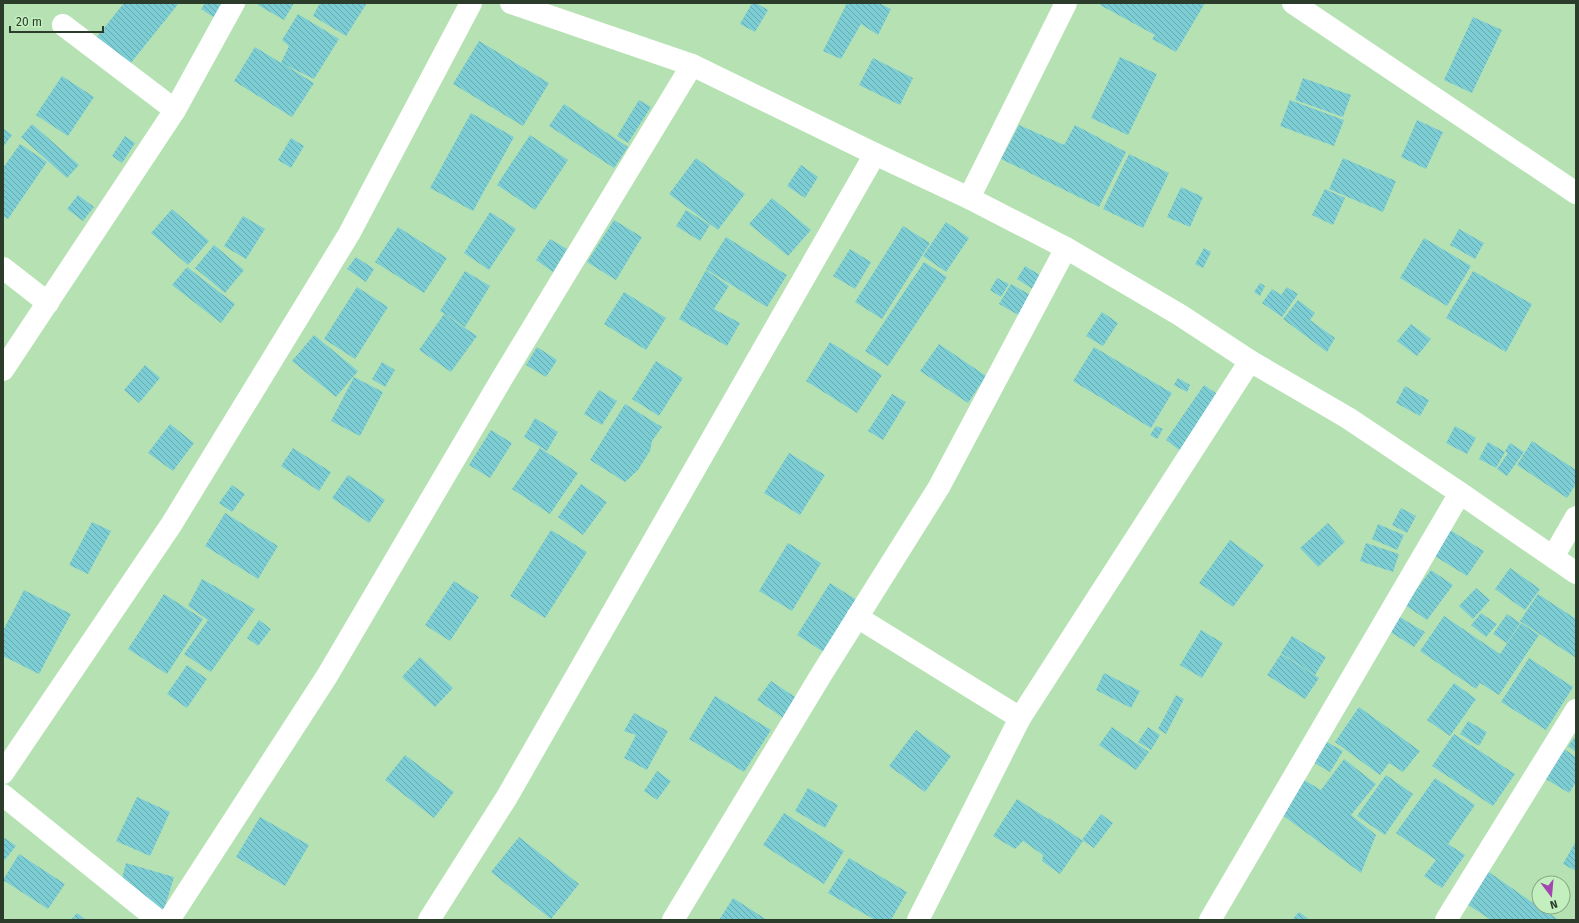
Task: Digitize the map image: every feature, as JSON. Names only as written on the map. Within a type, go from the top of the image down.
[{"type":"street","points":[[3,370],[175,110],[234,3]]},
{"type":"street","points":[[3,773],[171,525],[345,240],[470,3]]},
{"type":"street","points":[[511,3],[692,65],[969,198],[1066,248],[1180,315],[1250,361],[1348,418],[1576,573]]},
{"type":"street","points":[[969,198],[1066,3]]},
{"type":"street","points":[[1293,3],[1576,194]]},
{"type":"street","points":[[63,25],[175,110]]},
{"type":"street","points":[[169,920],[327,676],[501,380],[692,65]]},
{"type":"street","points":[[429,920],[507,797],[875,154]]},
{"type":"street","points":[[673,920],[857,617],[939,487],[1066,248]]},
{"type":"street","points":[[3,268],[48,303]]},
{"type":"street","points":[[918,920],[1020,718],[1250,361]]},
{"type":"street","points":[[1210,920],[1460,493]]},
{"type":"street","points":[[1553,557],[1576,517]]},
{"type":"street","points":[[857,617],[1020,718]]},
{"type":"street","points":[[1446,920],[1576,710]]},
{"type":"street","points":[[3,795],[158,920]]},
{"type":"building","points":[[124,3],[179,3],[126,69],[92,43]]},
{"type":"building","points":[[205,3],[225,3],[215,18],[201,9]]},
{"type":"building","points":[[259,3],[294,3],[284,20],[258,5]]},
{"type":"building","points":[[320,3],[367,3],[346,36],[313,16]]},
{"type":"building","points":[[752,3],[756,3],[768,10],[755,32],[740,24]]},
{"type":"building","points":[[847,3],[879,3],[891,9],[878,35],[861,24],[841,59],[823,51]]},
{"type":"building","points":[[1101,3],[1205,3],[1176,52],[1152,39],[1155,35],[1100,5]]},
{"type":"building","points":[[298,14],[339,39],[314,79],[283,64],[314,83],[292,117],[234,81],[255,47],[281,63],[289,46],[282,40]]},
{"type":"building","points":[[1473,17],[1502,30],[1472,93],[1444,80]]},
{"type":"building","points":[[479,41],[549,83],[523,126],[453,84]]},
{"type":"building","points":[[1120,57],[1157,74],[1128,135],[1091,118]]},
{"type":"building","points":[[873,58],[913,78],[900,105],[859,85]]},
{"type":"building","points":[[62,76],[94,97],[68,136],[36,115]]},
{"type":"building","points":[[1303,78],[1351,95],[1343,117],[1295,100]]},
{"type":"building","points":[[639,100],[651,107],[628,143],[617,136]]},
{"type":"building","points":[[1290,100],[1344,120],[1334,146],[1280,126]]},
{"type":"building","points":[[564,104],[628,147],[614,168],[549,126]]},
{"type":"building","points":[[471,113],[514,137],[473,211],[430,188]]},
{"type":"building","points":[[1417,120],[1443,132],[1426,169],[1401,157]]},
{"type":"building","points":[[32,124],[79,165],[67,178],[21,137]]},
{"type":"building","points":[[1019,125],[1064,145],[1075,125],[1126,152],[1099,207],[1001,159]]},
{"type":"building","points":[[3,128],[12,135],[3,147]]},
{"type":"building","points":[[530,135],[568,160],[535,210],[497,185]]},
{"type":"building","points":[[125,136],[135,143],[122,163],[112,156]]},
{"type":"building","points":[[291,138],[304,146],[291,168],[278,160]]},
{"type":"building","points":[[20,144],[47,162],[8,219],[3,216],[3,168]]},
{"type":"building","points":[[1129,154],[1169,173],[1143,228],[1103,209]]},
{"type":"building","points":[[696,158],[745,194],[718,230],[669,194]]},
{"type":"building","points":[[1343,158],[1396,181],[1383,212],[1329,189]]},
{"type":"building","points":[[801,165],[818,177],[805,198],[787,186]]},
{"type":"building","points":[[1181,187],[1203,197],[1190,227],[1167,217]]},
{"type":"building","points":[[1325,189],[1345,198],[1333,225],[1312,215]]},
{"type":"building","points":[[78,195],[94,207],[83,221],[67,209]]},
{"type":"building","points":[[772,198],[811,230],[788,256],[749,224]]},
{"type":"building","points":[[172,209],[209,241],[188,265],[151,233]]},
{"type":"building","points":[[686,210],[710,225],[700,241],[676,226]]},
{"type":"building","points":[[490,212],[516,229],[489,270],[464,253]]},
{"type":"building","points":[[243,216],[265,229],[246,259],[224,246]]},
{"type":"building","points":[[614,220],[642,237],[616,280],[587,262]]},
{"type":"building","points":[[946,222],[969,238],[946,272],[923,256]]},
{"type":"building","points":[[903,226],[930,243],[882,319],[855,302]]},
{"type":"building","points":[[398,227],[447,258],[424,293],[375,262]]},
{"type":"building","points":[[1459,229],[1484,243],[1475,259],[1450,245]]},
{"type":"building","points":[[726,237],[787,275],[767,307],[706,269]]},
{"type":"building","points":[[1424,238],[1471,266],[1447,306],[1400,278]]},
{"type":"building","points":[[550,239],[567,249],[553,272],[536,260]]},
{"type":"building","points":[[214,245],[244,270],[225,293],[195,268]]},
{"type":"building","points":[[1204,248],[1211,252],[1203,268],[1195,264]]},
{"type":"building","points":[[850,249],[871,262],[855,289],[833,276]]},
{"type":"building","points":[[356,257],[374,269],[366,282],[347,269]]},
{"type":"building","points":[[924,262],[947,277],[888,366],[865,351]]},
{"type":"building","points":[[1025,266],[1048,280],[1039,293],[1017,279]]},
{"type":"building","points":[[187,267],[235,304],[221,323],[172,285]]},
{"type":"building","points":[[706,270],[729,286],[714,309],[740,323],[727,346],[679,319]]},
{"type":"building","points":[[465,271],[490,286],[465,327],[440,311]]},
{"type":"building","points":[[1473,271],[1532,304],[1506,352],[1446,318]]},
{"type":"building","points":[[997,278],[1009,284],[1001,297],[990,290]]},
{"type":"building","points":[[1260,283],[1265,286],[1260,296],[1254,292]]},
{"type":"building","points":[[1011,284],[1034,297],[1022,317],[999,304]]},
{"type":"building","points":[[357,287],[388,307],[355,359],[324,339]]},
{"type":"building","points":[[1287,287],[1298,294],[1282,317],[1262,303],[1272,289],[1281,295]]},
{"type":"building","points":[[624,292],[666,318],[646,350],[604,324]]},
{"type":"building","points":[[1298,300],[1315,313],[1310,320],[1335,338],[1327,352],[1283,319]]},
{"type":"building","points":[[1102,312],[1118,323],[1103,346],[1086,336]]},
{"type":"building","points":[[444,314],[477,336],[451,372],[419,350]]},
{"type":"building","points":[[1411,324],[1431,339],[1417,356],[1397,341]]},
{"type":"building","points":[[314,335],[358,371],[336,397],[292,361]]},
{"type":"building","points":[[830,342],[882,375],[857,413],[806,381]]},
{"type":"building","points":[[939,344],[986,376],[968,403],[920,371]]},
{"type":"building","points":[[537,347],[557,360],[546,377],[526,365]]},
{"type":"building","points":[[1094,347],[1172,393],[1151,428],[1073,381]]},
{"type":"building","points":[[656,361],[683,378],[659,416],[632,399]]},
{"type":"building","points":[[382,362],[395,370],[385,387],[372,379]]},
{"type":"building","points":[[145,365],[160,378],[139,403],[124,390]]},
{"type":"building","points":[[354,377],[383,392],[360,436],[331,421]]},
{"type":"building","points":[[1178,378],[1190,385],[1187,392],[1174,385]]},
{"type":"building","points":[[1204,385],[1220,396],[1182,452],[1166,440]]},
{"type":"building","points":[[1405,386],[1429,400],[1420,416],[1396,403]]},
{"type":"building","points":[[599,390],[617,401],[602,425],[584,414]]},
{"type":"building","points":[[892,394],[906,402],[883,440],[868,431]]},
{"type":"building","points":[[625,404],[662,427],[652,441],[650,451],[638,470],[625,482],[590,460]]},
{"type":"building","points":[[535,418],[558,432],[547,451],[524,437]]},
{"type":"building","points":[[170,424],[194,443],[173,471],[148,453]]},
{"type":"building","points":[[1156,426],[1163,429],[1157,439],[1150,435]]},
{"type":"building","points":[[1455,426],[1476,438],[1467,454],[1446,443]]},
{"type":"building","points":[[491,430],[512,443],[490,478],[469,465]]},
{"type":"building","points":[[1532,441],[1576,470],[1576,484],[1567,498],[1517,465]]},
{"type":"building","points":[[1488,442],[1505,452],[1496,468],[1479,459]]},
{"type":"building","points":[[1510,443],[1524,452],[1507,476],[1497,469],[1508,453],[1505,451]]},
{"type":"building","points":[[293,448],[331,472],[319,491],[281,466]]},
{"type":"building","points":[[540,448],[578,473],[550,514],[512,489]]},
{"type":"building","points":[[789,453],[825,475],[800,515],[764,493]]},
{"type":"building","points":[[348,475],[385,500],[369,523],[332,498]]},
{"type":"building","points":[[581,484],[607,502],[583,535],[558,517]]},
{"type":"building","points":[[232,485],[245,494],[232,512],[219,503]]},
{"type":"building","points":[[1401,508],[1416,516],[1407,533],[1392,525]]},
{"type":"building","points":[[225,513],[278,546],[258,579],[205,546]]},
{"type":"building","points":[[92,522],[111,531],[88,574],[69,565]]},
{"type":"building","points":[[1328,523],[1345,542],[1318,567],[1300,548]]},
{"type":"building","points":[[1378,524],[1404,535],[1397,550],[1372,539]]},
{"type":"building","points":[[551,530],[587,552],[545,618],[510,596]]},
{"type":"building","points":[[1450,530],[1484,551],[1467,576],[1433,555]]},
{"type":"building","points":[[1230,540],[1264,565],[1233,607],[1199,583]]},
{"type":"building","points":[[788,543],[821,563],[792,611],[759,591]]},
{"type":"building","points":[[1366,543],[1399,554],[1393,572],[1360,561]]},
{"type":"building","points":[[1510,568],[1540,589],[1525,610],[1495,589]]},
{"type":"building","points":[[1431,570],[1453,585],[1427,620],[1405,605]]},
{"type":"building","points":[[202,579],[255,609],[211,672],[184,654],[208,620],[188,606]]},
{"type":"building","points":[[454,581],[479,597],[450,641],[425,625]]},
{"type":"building","points":[[830,583],[860,602],[827,654],[797,635]]},
{"type":"building","points":[[1476,588],[1490,600],[1473,619],[1459,606]]},
{"type":"building","points":[[24,590],[71,614],[39,674],[3,656],[3,631]]},
{"type":"building","points":[[164,594],[203,619],[167,674],[128,649]]},
{"type":"building","points":[[1538,594],[1576,619],[1576,658],[1520,621]]},
{"type":"building","points":[[1481,613],[1497,624],[1486,637],[1471,625]]},
{"type":"building","points":[[1507,614],[1520,623],[1507,643],[1493,634]]},
{"type":"building","points":[[1398,616],[1425,632],[1414,647],[1389,631]]},
{"type":"building","points":[[1444,616],[1500,654],[1521,623],[1539,635],[1499,695],[1480,683],[1485,675],[1476,689],[1420,651]]},
{"type":"building","points":[[259,620],[271,629],[258,646],[247,638]]},
{"type":"building","points":[[1201,630],[1223,643],[1202,678],[1180,665]]},
{"type":"building","points":[[1292,636],[1326,657],[1315,675],[1281,653]]},
{"type":"building","points":[[1281,654],[1319,678],[1305,699],[1267,675]]},
{"type":"building","points":[[420,657],[453,688],[435,707],[402,677]]},
{"type":"building","points":[[1529,658],[1573,687],[1546,730],[1501,702]]},
{"type":"building","points":[[187,665],[207,679],[187,708],[167,694]]},
{"type":"building","points":[[1104,673],[1140,691],[1131,708],[1096,690]]},
{"type":"building","points":[[771,681],[798,699],[785,719],[757,700]]},
{"type":"building","points":[[1454,683],[1476,699],[1450,736],[1427,720]]},
{"type":"building","points":[[1176,695],[1184,699],[1166,734],[1158,729]]},
{"type":"building","points":[[715,696],[771,730],[744,772],[689,739]]},
{"type":"building","points":[[1359,707],[1420,751],[1403,772],[1389,763],[1380,775],[1335,742]]},
{"type":"building","points":[[634,713],[668,731],[647,770],[624,758],[636,735],[624,731]]},
{"type":"building","points":[[1468,721],[1487,732],[1479,746],[1460,734]]},
{"type":"building","points":[[1112,727],[1149,752],[1136,770],[1099,745]]},
{"type":"building","points":[[1148,727],[1160,735],[1151,750],[1138,742]]},
{"type":"building","points":[[916,730],[951,756],[925,792],[889,766]]},
{"type":"building","points":[[1454,734],[1515,774],[1493,806],[1432,766]]},
{"type":"building","points":[[1576,736],[1576,752],[1568,746]]},
{"type":"building","points":[[1318,737],[1343,751],[1330,772],[1306,758]]},
{"type":"building","points":[[1561,747],[1576,757],[1576,782],[1569,793],[1541,776]]},
{"type":"building","points":[[405,755],[454,792],[434,818],[385,780]]},
{"type":"building","points":[[1344,759],[1376,784],[1351,815],[1376,835],[1361,873],[1281,814],[1304,780],[1321,790]]},
{"type":"building","points":[[657,771],[671,781],[657,800],[644,791]]},
{"type":"building","points":[[1386,775],[1413,794],[1385,835],[1357,816]]},
{"type":"building","points":[[1435,778],[1475,805],[1448,844],[1465,855],[1442,888],[1424,876],[1436,860],[1396,833]]},
{"type":"building","points":[[808,788],[838,805],[825,828],[795,811]]},
{"type":"building","points":[[137,797],[170,812],[150,856],[116,841]]},
{"type":"building","points":[[1017,799],[1048,819],[1042,829],[1049,818],[1083,841],[1060,874],[1042,861],[1043,855],[1023,841],[1015,849],[993,836]]},
{"type":"building","points":[[784,813],[844,851],[824,884],[763,845]]},
{"type":"building","points":[[1101,814],[1113,823],[1094,848],[1082,840]]},
{"type":"building","points":[[260,817],[309,845],[285,886],[236,857]]},
{"type":"building","points":[[519,837],[579,884],[551,919],[491,872]]},
{"type":"building","points":[[5,838],[16,846],[3,862],[3,840]]},
{"type":"building","points":[[1576,841],[1576,871],[1563,864]]},
{"type":"building","points":[[19,854],[65,884],[48,909],[3,880]]},
{"type":"building","points":[[849,858],[907,892],[891,920],[875,920],[828,893]]},
{"type":"building","points":[[126,863],[174,877],[164,910],[117,897]]},
{"type":"building","points":[[1486,870],[1531,901],[1531,915],[1551,915],[1559,920],[1491,920],[1464,902]]},
{"type":"building","points":[[733,898],[767,920],[719,920]]},
{"type":"building","points":[[1299,912],[1310,920],[1292,920]]},
{"type":"building","points":[[77,913],[86,920],[71,920]]}]
